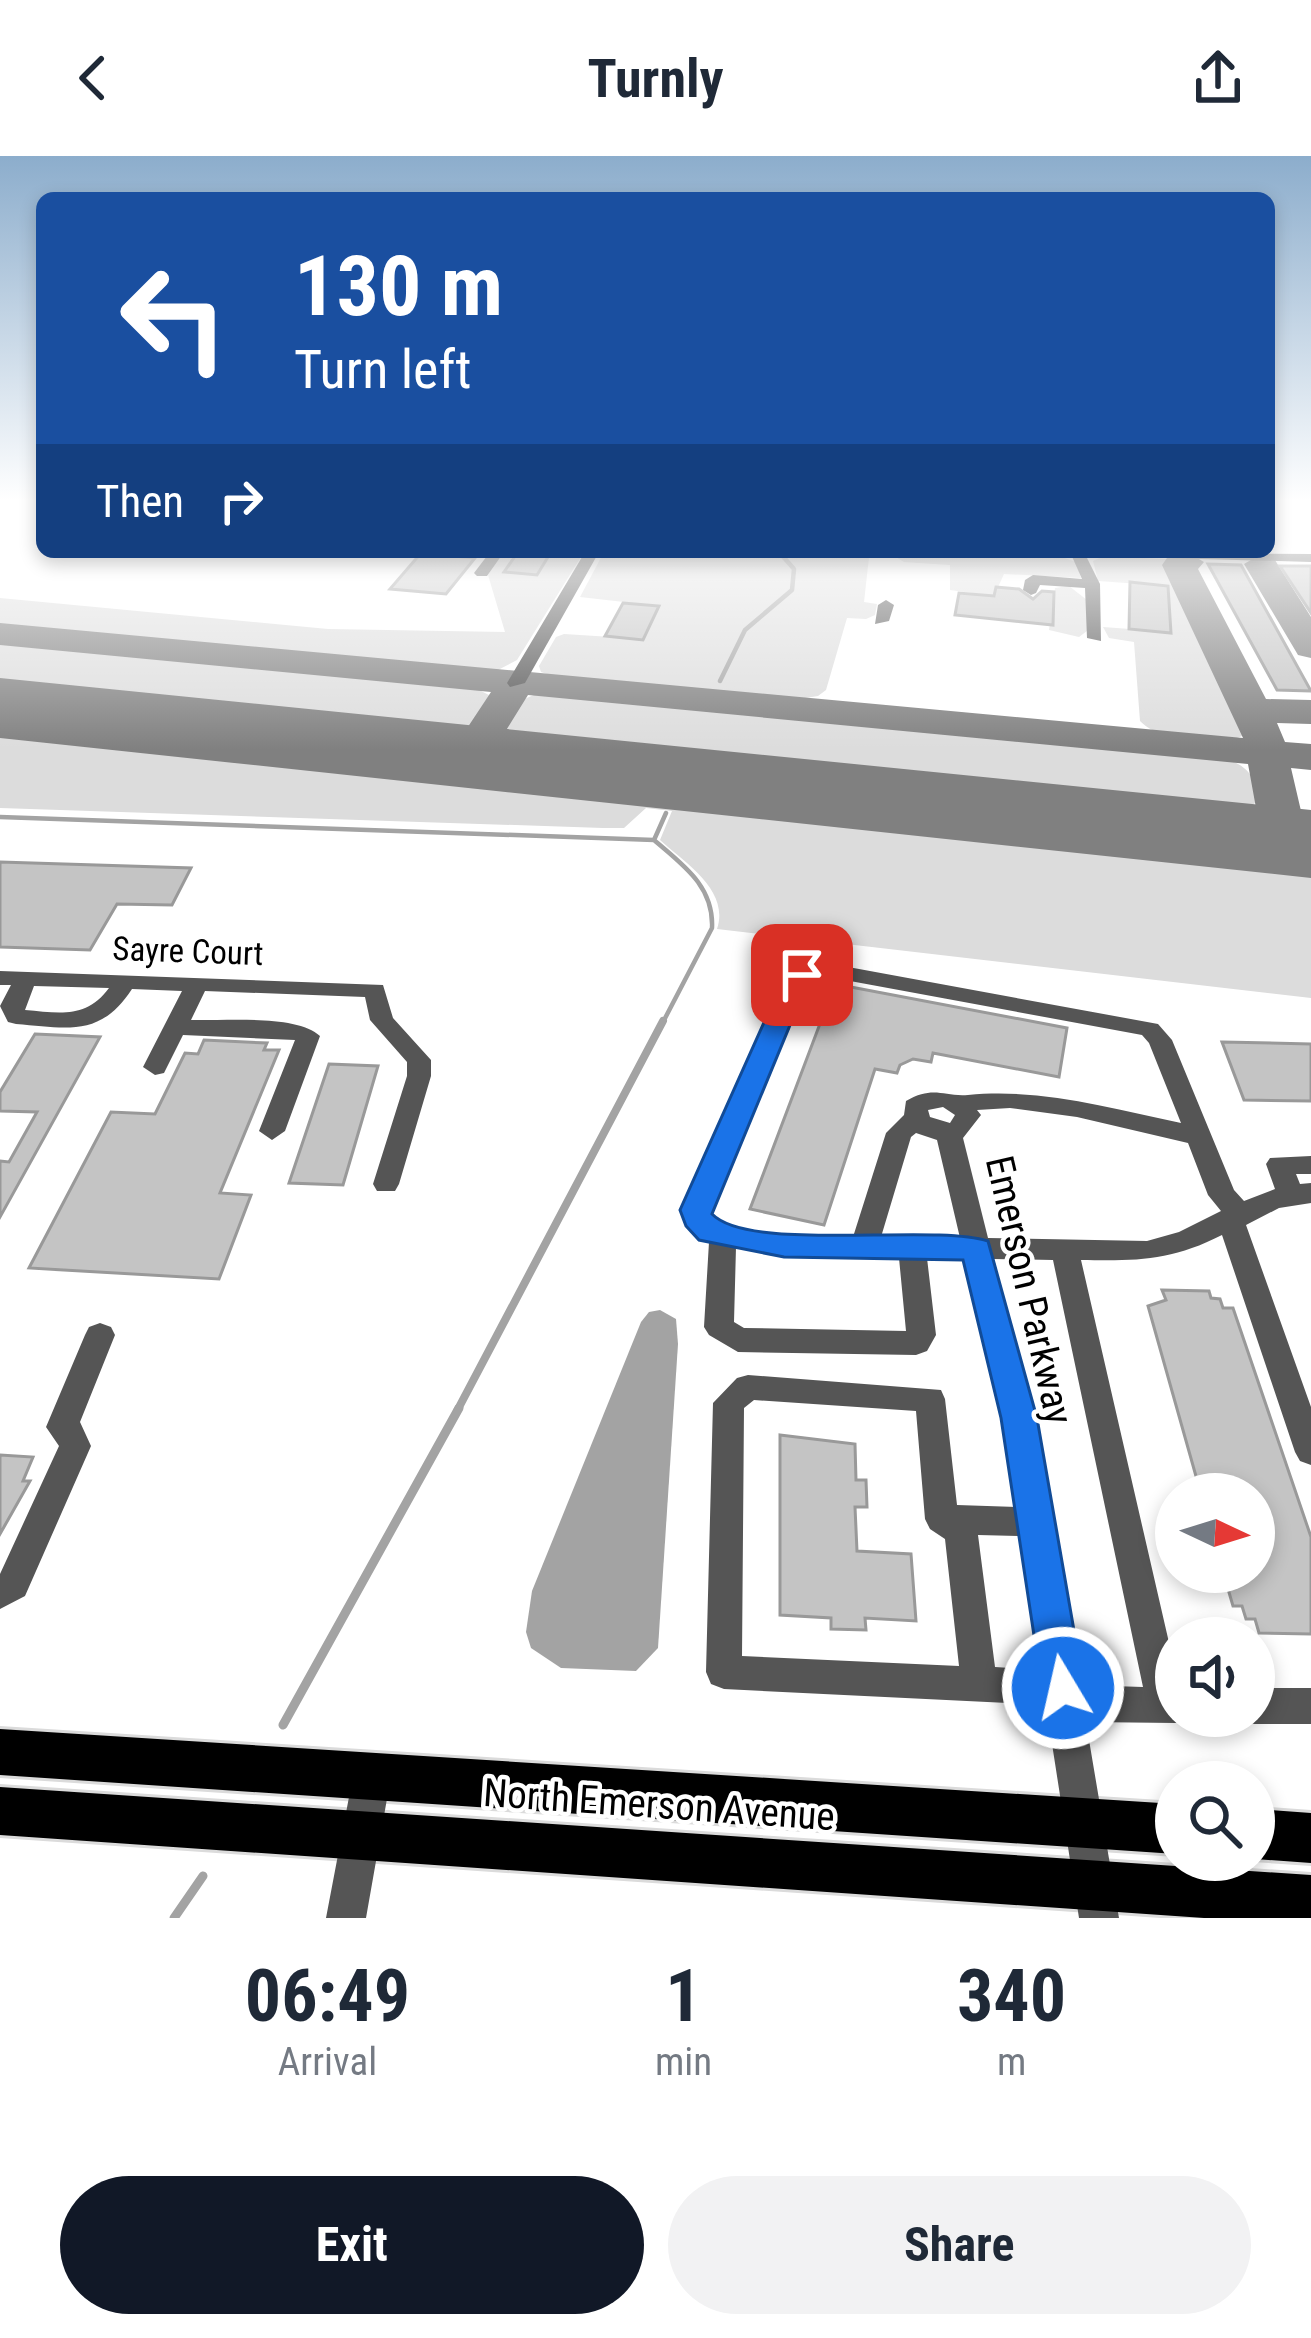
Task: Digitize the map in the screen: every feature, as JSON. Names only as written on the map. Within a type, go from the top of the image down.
[{"type":"main road","name":"North Emerson Avenue","points":[[0,1752],[1155,1827]]},
{"type":"main road","name":"North Emerson Avenue","points":[[0,1811],[1096,1901],[1311,1900]]},
{"type":"main road","points":[[1275,1835],[1311,1838]]},
{"type":"street","points":[[516,683],[573,585]]},
{"type":"street","points":[[1031,590],[1032,585]]},
{"type":"street","points":[[1092,585],[1095,638]]},
{"type":"street","points":[[1311,1165],[1279,1164],[1301,1193],[1236,1218],[1170,1249],[784,1246],[703,1227],[695,1210],[796,980],[811,970],[836,969],[1150,1030],[1160,1040],[1222,1195],[1236,1218],[1311,1451]]},
{"type":"street","name":"Sayre Court","points":[[0,978],[375,989],[382,1020],[419,1060],[419,1076],[386,1184]]},
{"type":"street","points":[[26,979],[12,1006],[16,1017],[92,1020],[109,1010],[125,982]]},
{"type":"street","points":[[154,1067],[197,984]]},
{"type":"street","points":[[175,1027],[294,1031],[308,1036],[272,1131]]},
{"type":"street","points":[[954,1119],[985,1098],[1198,1136]]},
{"type":"street","name":"Emerson Parkway","points":[[864,1247],[899,1133],[916,1119],[928,1130],[954,1119],[976,1249],[1019,1418],[1096,1901]]},
{"type":"street","points":[[723,1235],[719,1327],[738,1340],[916,1342],[921,1335],[912,1248]]},
{"type":"street","points":[[1065,1250],[1155,1640]]},
{"type":"street","points":[[0,1592],[13,1585],[74,1446],[71,1433],[62,1427],[100,1335]]},
{"type":"street","points":[[979,1684],[961,1532],[942,1519],[930,1400],[748,1387],[729,1403],[724,1672],[979,1684],[1155,1704]]},
{"type":"street","points":[[942,1519],[1036,1522]]},
{"type":"street","points":[[1275,1706],[1311,1706]]},
{"type":"street","points":[[346,1918],[372,1775]]},
{"type":"shaded area","points":[[491,585],[563,585],[517,660],[498,670],[0,626],[0,598],[328,629],[505,632]]},
{"type":"shaded area","points":[[586,585],[866,585],[864,602],[877,604],[875,615],[847,618],[826,690],[793,700],[561,679],[541,672],[539,666],[556,637],[643,639],[659,606],[580,597]]},
{"type":"shaded area","points":[[950,585],[999,585],[994,596],[950,590]]},
{"type":"shaded area","points":[[1158,585],[1176,585],[1246,734],[1221,742],[1191,742],[1162,735],[1140,721],[1134,642],[1109,638],[1103,627],[1170,632],[1169,586]]},
{"type":"shaded area","points":[[1069,586],[1087,600],[1087,631],[1079,637],[1049,630],[1055,588]]},
{"type":"shaded area","points":[[0,640],[471,686],[491,696],[468,728],[431,738],[0,696]]},
{"type":"shaded area","points":[[546,693],[1198,751],[1239,764],[1252,777],[1259,799],[1244,814],[1222,818],[545,751],[509,740],[504,731],[513,709],[530,696]]},
{"type":"shaded area","points":[[0,721],[1311,857],[1311,998],[717,929],[717,902],[711,890],[660,840],[672,811],[646,808],[624,828],[603,828],[0,808]]},
{"type":"shaded area","points":[[660,1310],[676,1319],[678,1344],[658,1648],[636,1671],[561,1668],[531,1648],[526,1632],[532,1591],[641,1322],[649,1312]]},
{"type":"building","points":[[393,585],[453,585],[446,594],[390,589]]},
{"type":"building","points":[[1130,585],[1168,586],[1171,633],[1129,629]]},
{"type":"building","points":[[1220,585],[1252,585],[1311,691],[1277,690]]},
{"type":"building","points":[[1293,585],[1311,585],[1311,613]]},
{"type":"building","points":[[996,587],[1019,589],[1033,599],[1042,591],[1054,592],[1053,625],[955,615],[959,593],[994,596]]},
{"type":"building","points":[[623,603],[659,606],[643,640],[605,636]]},
{"type":"building","points":[[0,862],[191,868],[172,905],[117,904],[90,950],[0,947]]},
{"type":"building","points":[[835,984],[1067,1028],[1059,1077],[933,1053],[931,1062],[913,1059],[900,1065],[897,1073],[875,1069],[824,1225],[750,1209]]},
{"type":"building","points":[[35,1034],[100,1037],[0,1217],[0,1161],[9,1162],[37,1112],[0,1111],[0,1092]]},
{"type":"building","points":[[204,1040],[267,1043],[264,1050],[279,1050],[220,1193],[251,1195],[219,1279],[29,1268],[111,1112],[155,1114],[185,1053],[198,1054]]},
{"type":"building","points":[[1222,1042],[1311,1044],[1311,1101],[1244,1100]]},
{"type":"building","points":[[329,1064],[378,1066],[343,1185],[289,1183]]},
{"type":"building","points":[[1162,1290],[1209,1291],[1223,1308],[1233,1308],[1311,1537],[1311,1634],[1275,1633],[1275,1617],[1245,1617],[1242,1606],[1233,1606],[1229,1593],[1275,1593],[1275,1473],[1195,1473],[1148,1306],[1166,1300]]},
{"type":"building","points":[[780,1435],[855,1444],[856,1480],[866,1480],[867,1507],[855,1507],[857,1551],[911,1554],[916,1621],[865,1618],[866,1630],[831,1629],[831,1618],[780,1615]]},
{"type":"building","points":[[0,1455],[33,1457],[23,1481],[30,1481],[0,1534]]},
{"type":"waterway","points":[[720,681],[745,630],[792,585]]},
{"type":"waterway","points":[[654,840],[666,813]]},
{"type":"waterway","points":[[0,817],[654,840]]},
{"type":"waterway","points":[[654,840],[702,888],[712,928],[662,1024]]},
{"type":"waterway","points":[[457,1411],[663,1021]]},
{"type":"waterway","points":[[283,1725],[459,1408]]},
{"type":"waterway","points":[[174,1918],[203,1876]]},
{"type":"taxiway","points":[[1189,585],[1252,710]]},
{"type":"taxiway","points":[[1274,585],[1311,647]]},
{"type":"taxiway","points":[[0,634],[1267,753]]},
{"type":"taxiway","points":[[469,757],[516,683]]},
{"type":"taxiway","points":[[1252,710],[1311,712]]},
{"type":"taxiway","points":[[1252,710],[1267,753]]},
{"type":"taxiway","points":[[1267,753],[1311,757]]},
{"type":"taxiway","points":[[1267,753],[1285,841]]},
{"type":"runway","points":[[0,708],[1311,844]]},
{"type":"route","points":[[802,975],[695,1210],[697,1218],[710,1232],[784,1246],[976,1249],[1019,1418],[1063,1688]]}]
